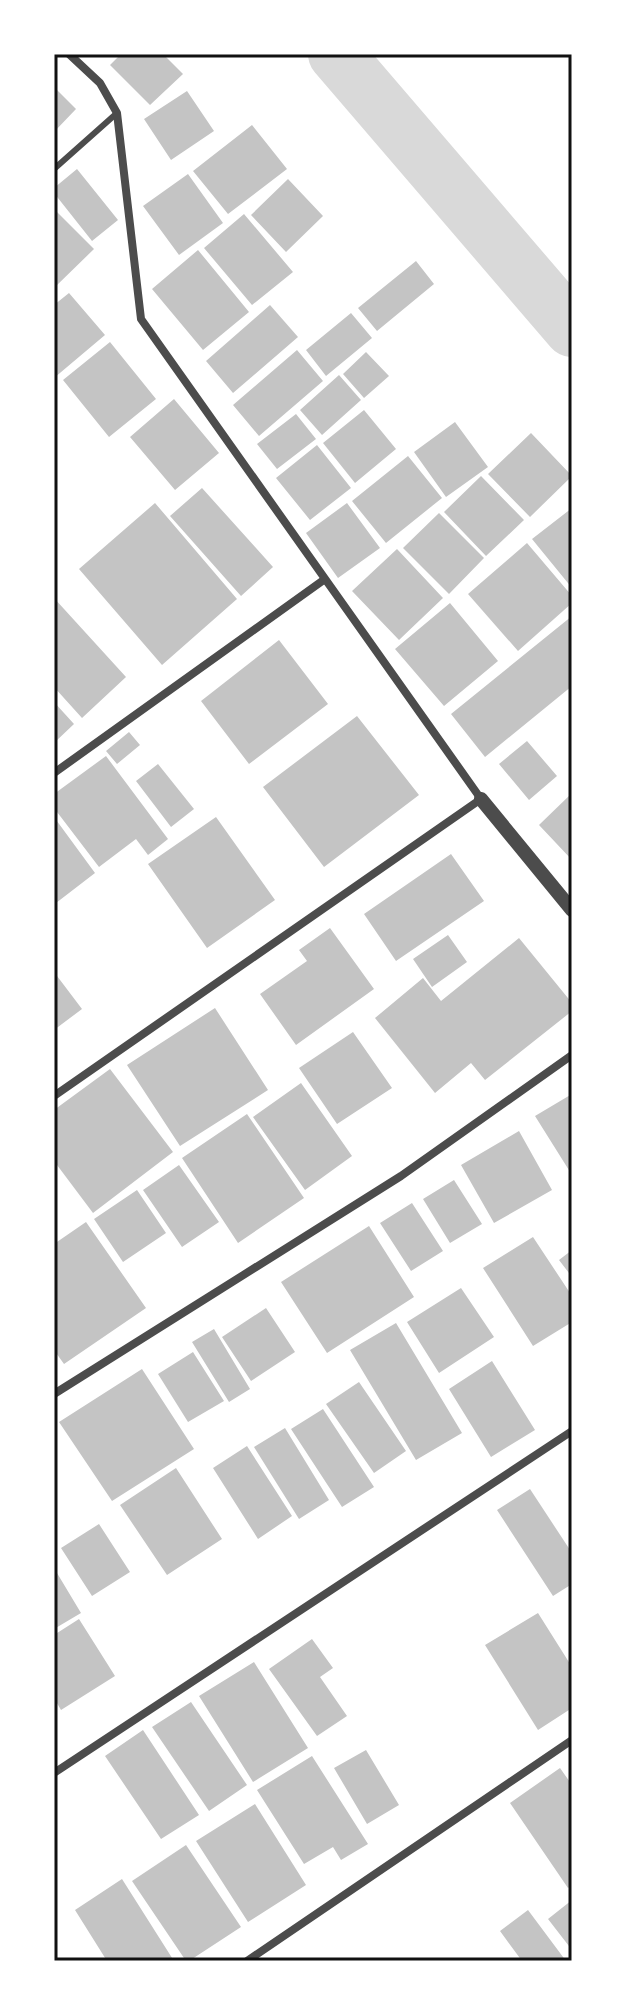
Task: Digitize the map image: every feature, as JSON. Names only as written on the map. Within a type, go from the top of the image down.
[{"type":"street","points":[[69,54],[100,83],[117,113],[141,319],[481,799],[572,910]]},
{"type":"street","points":[[54,773],[325,579]]},
{"type":"street","points":[[54,1096],[481,799]]},
{"type":"street","points":[[54,1394],[401,1176],[572,1055]]},
{"type":"street","points":[[54,1773],[572,1431]]},
{"type":"street","points":[[247,1961],[572,1740]]},
{"type":"lane","points":[[54,169],[117,113]]},
{"type":"building","points":[[121,54],[163,54],[183,74],[150,105],[110,65]]},
{"type":"building","points":[[54,87],[76,109],[54,132]]},
{"type":"building","points":[[187,91],[214,131],[171,160],[144,119]]},
{"type":"building","points":[[252,125],[287,169],[228,214],[193,171]]},
{"type":"building","points":[[77,169],[118,220],[92,241],[54,193],[54,188]]},
{"type":"building","points":[[188,174],[223,223],[179,255],[143,206]]},
{"type":"building","points":[[288,179],[323,216],[286,252],[251,215]]},
{"type":"building","points":[[54,209],[94,249],[54,288]]},
{"type":"building","points":[[244,214],[293,272],[252,305],[204,248]]},
{"type":"building","points":[[198,250],[249,312],[203,350],[152,289]]},
{"type":"building","points":[[416,261],[434,284],[377,331],[358,308]]},
{"type":"building","points":[[69,293],[105,335],[54,378],[54,305]]},
{"type":"building","points":[[270,305],[298,337],[233,393],[206,361]]},
{"type":"building","points":[[351,313],[372,338],[326,376],[306,350]]},
{"type":"building","points":[[110,342],[156,399],[109,437],[63,380]]},
{"type":"building","points":[[297,350],[323,381],[259,436],[233,405]]},
{"type":"building","points":[[366,352],[389,376],[364,398],[343,374]]},
{"type":"building","points":[[339,375],[361,400],[322,435],[300,410]]},
{"type":"building","points":[[174,399],[219,453],[175,490],[130,437]]},
{"type":"building","points":[[364,410],[396,449],[355,483],[323,443]]},
{"type":"building","points":[[296,414],[316,439],[277,469],[257,444]]},
{"type":"building","points":[[455,422],[488,467],[446,497],[414,452]]},
{"type":"building","points":[[531,433],[572,476],[530,517],[488,474]]},
{"type":"building","points":[[317,445],[351,488],[310,520],[276,478]]},
{"type":"building","points":[[408,456],[442,498],[386,543],[352,501]]},
{"type":"building","points":[[481,476],[524,520],[486,556],[444,512]]},
{"type":"building","points":[[202,488],[273,567],[241,596],[170,516]]},
{"type":"building","points":[[155,503],[237,599],[162,665],[79,569]]},
{"type":"building","points":[[347,503],[380,548],[338,578],[306,533]]},
{"type":"building","points":[[572,508],[572,588],[532,539]]},
{"type":"building","points":[[439,513],[484,558],[449,594],[403,548]]},
{"type":"building","points":[[527,543],[572,596],[572,603],[518,651],[468,594]]},
{"type":"building","points":[[397,549],[443,598],[399,640],[352,591]]},
{"type":"building","points":[[54,598],[126,677],[82,718],[54,687]]},
{"type":"building","points":[[450,603],[498,661],[444,706],[395,649]]},
{"type":"building","points":[[572,616],[572,686],[485,757],[451,714]]},
{"type":"building","points":[[279,640],[328,704],[249,764],[201,701]]},
{"type":"building","points":[[54,702],[74,724],[54,743]]},
{"type":"building","points":[[357,716],[419,795],[324,867],[263,787]]},
{"type":"building","points":[[129,732],[140,745],[117,764],[106,751]]},
{"type":"building","points":[[527,741],[557,776],[529,800],[499,764]]},
{"type":"building","points":[[106,756],[168,839],[148,855],[136,839],[99,867],[54,808],[54,794]]},
{"type":"building","points":[[158,764],[194,809],[171,827],[136,781]]},
{"type":"building","points":[[572,793],[572,860],[539,825]]},
{"type":"building","points":[[54,817],[95,873],[56,903],[54,901]]},
{"type":"building","points":[[216,817],[275,900],[207,948],[148,864]]},
{"type":"building","points":[[451,854],[484,901],[396,961],[364,914]]},
{"type":"building","points":[[330,928],[374,989],[296,1045],[260,994],[307,961],[299,950]]},
{"type":"building","points":[[448,935],[467,962],[432,987],[413,959]]},
{"type":"building","points":[[519,938],[572,1003],[572,1011],[485,1080],[471,1063],[435,1093],[375,1018],[423,978],[441,1001]]},
{"type":"building","points":[[54,972],[82,1009],[54,1030]]},
{"type":"building","points":[[215,1008],[268,1090],[180,1146],[127,1065]]},
{"type":"building","points":[[353,1032],[392,1088],[337,1124],[299,1068]]},
{"type":"building","points":[[110,1069],[173,1152],[93,1213],[54,1161],[54,1110]]},
{"type":"building","points":[[301,1083],[352,1156],[305,1190],[253,1117]]},
{"type":"building","points":[[572,1094],[572,1175],[535,1116]]},
{"type":"building","points":[[247,1114],[304,1198],[238,1243],[182,1158]]},
{"type":"building","points":[[519,1131],[552,1190],[494,1223],[461,1165]]},
{"type":"building","points":[[179,1165],[219,1222],[182,1247],[143,1190]]},
{"type":"building","points":[[454,1180],[482,1224],[450,1243],[423,1199]]},
{"type":"building","points":[[137,1190],[166,1233],[123,1262],[94,1219]]},
{"type":"building","points":[[412,1203],[443,1251],[411,1271],[380,1223]]},
{"type":"building","points":[[86,1222],[146,1308],[64,1364],[54,1350],[54,1244]]},
{"type":"building","points":[[369,1226],[414,1297],[327,1353],[281,1282]]},
{"type":"building","points":[[533,1237],[572,1296],[572,1322],[533,1346],[483,1268]]},
{"type":"building","points":[[572,1250],[572,1277],[559,1260]]},
{"type":"building","points":[[461,1288],[494,1337],[439,1373],[407,1322]]},
{"type":"building","points":[[266,1308],[295,1352],[251,1381],[222,1337]]},
{"type":"building","points":[[396,1323],[462,1433],[416,1460],[350,1350]]},
{"type":"building","points":[[214,1329],[250,1389],[229,1402],[192,1342]]},
{"type":"building","points":[[193,1352],[224,1401],[188,1422],[158,1374]]},
{"type":"building","points":[[492,1361],[535,1430],[491,1457],[449,1389]]},
{"type":"building","points":[[142,1369],[194,1449],[112,1501],[59,1422]]},
{"type":"building","points":[[359,1382],[406,1451],[374,1473],[326,1404]]},
{"type":"building","points":[[323,1409],[374,1487],[342,1507],[291,1429]]},
{"type":"building","points":[[285,1428],[329,1500],[299,1519],[254,1447]]},
{"type":"building","points":[[247,1446],[292,1516],[258,1539],[213,1468]]},
{"type":"building","points":[[176,1468],[222,1539],[167,1575],[120,1505]]},
{"type":"building","points":[[530,1489],[572,1553],[572,1584],[553,1596],[497,1510]]},
{"type":"building","points":[[99,1524],[130,1572],[92,1596],[61,1548]]},
{"type":"building","points":[[54,1568],[81,1613],[54,1629]]},
{"type":"building","points":[[538,1613],[572,1667],[572,1708],[538,1730],[485,1645]]},
{"type":"building","points":[[79,1619],[115,1676],[61,1710],[54,1698],[54,1635]]},
{"type":"building","points":[[312,1639],[333,1668],[320,1677],[347,1716],[317,1736],[269,1669]]},
{"type":"building","points":[[254,1662],[308,1748],[253,1782],[199,1696]]},
{"type":"building","points":[[191,1702],[247,1785],[209,1811],[152,1727]]},
{"type":"building","points":[[143,1730],[199,1815],[161,1839],[105,1756]]},
{"type":"building","points":[[366,1750],[399,1805],[367,1824],[334,1768]]},
{"type":"building","points":[[312,1756],[368,1844],[341,1860],[333,1847],[304,1864],[257,1790]]},
{"type":"building","points":[[560,1768],[572,1785],[572,1885],[568,1888],[510,1803]]},
{"type":"building","points":[[255,1804],[306,1885],[248,1922],[196,1841]]},
{"type":"building","points":[[186,1845],[241,1927],[189,1961],[186,1961],[132,1881]]},
{"type":"building","points":[[122,1879],[174,1961],[107,1961],[75,1910]]},
{"type":"building","points":[[572,1900],[572,1950],[548,1919]]},
{"type":"building","points":[[528,1910],[566,1961],[522,1961],[500,1931]]},
{"type":"waterway","points":[[336,54],[572,329]]}]
